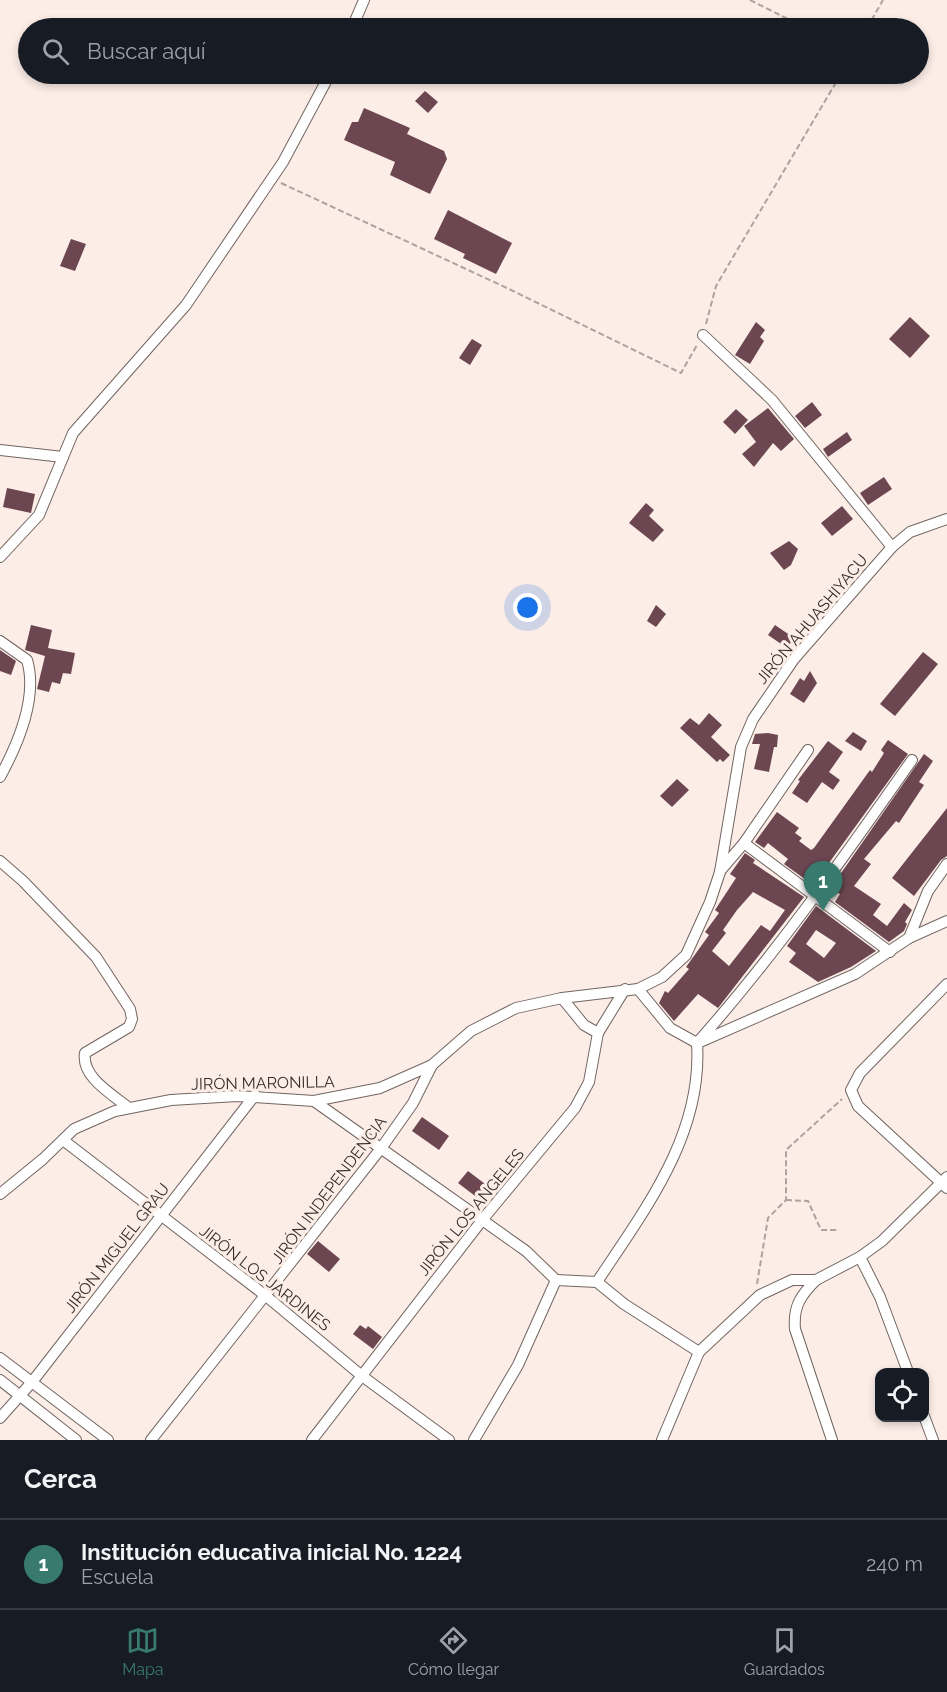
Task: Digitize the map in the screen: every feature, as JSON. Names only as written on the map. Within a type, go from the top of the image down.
[{"type":"street","points":[[356,18],[364,0]]},
{"type":"street","points":[[0,557],[39,515],[73,433],[186,305],[271,179],[324,84]]},
{"type":"street","points":[[703,335],[772,400],[892,547]]},
{"type":"street","points":[[0,450],[63,456]]},
{"type":"street","name":"JIRÓN AHUASHIYACU","points":[[638,989],[662,977],[686,955],[710,902],[720,872],[741,747],[753,719],[794,659],[892,547],[910,532],[947,519]]},
{"type":"street","points":[[0,641],[27,660],[33,686],[12,754],[0,777]]},
{"type":"street","points":[[720,872],[744,843],[808,750]]},
{"type":"street","points":[[597,1282],[653,1198],[680,1148],[699,1067],[697,1043],[752,981],[817,896],[912,760]]},
{"type":"street","points":[[744,843],[890,952]]},
{"type":"street","points":[[0,861],[96,957],[130,1009],[132,1019],[129,1027],[85,1053],[83,1063],[88,1072],[129,1108]]},
{"type":"street","points":[[909,938],[928,891],[947,864]]},
{"type":"street","points":[[697,1043],[855,974],[909,938],[947,921]]},
{"type":"street","points":[[832,1440],[795,1329],[794,1314],[800,1296],[816,1280],[860,1257],[882,1241],[945,1182],[858,1106],[851,1090],[860,1073],[947,984]]},
{"type":"street","name":"JIRÓN LOS ANGELES","points":[[312,1440],[483,1219],[575,1108],[588,1082],[598,1033],[625,989]]},
{"type":"street","points":[[638,989],[670,1028],[697,1043]]},
{"type":"street","name":"JIRÓN MARONILLA","points":[[0,1194],[74,1129],[115,1111],[171,1100],[255,1095],[314,1101],[380,1088],[432,1065],[471,1031],[516,1008],[561,998],[638,989]]},
{"type":"street","points":[[561,998],[584,1024],[598,1033]]},
{"type":"street","name":"JIRÓN INDEPENDENCIA","points":[[152,1440],[382,1147],[413,1103],[432,1065]]},
{"type":"street","name":"JIRÓN MIGUEL GRAU","points":[[0,1419],[19,1394],[32,1382],[255,1095]]},
{"type":"street","points":[[314,1101],[483,1219],[526,1251],[556,1280],[597,1282],[624,1304],[699,1352]]},
{"type":"street","name":"JIRÓN LOS JARDINES","points":[[63,1140],[266,1296],[362,1376],[449,1440]]},
{"type":"street","points":[[860,1257],[880,1297],[907,1368]]},
{"type":"street","points":[[474,1440],[518,1365],[556,1280]]},
{"type":"street","points":[[662,1440],[699,1352],[760,1295],[792,1280],[816,1280]]},
{"type":"street","points":[[0,1358],[108,1440]]},
{"type":"street","points":[[0,1380],[76,1440]]},
{"type":"street","points":[[926,1422],[933,1440]]},
{"type":"path","points":[[750,0],[786,18]]},
{"type":"path","points":[[873,18],[884,0]]},
{"type":"path","points":[[271,179],[498,284],[681,373],[703,335],[716,286],[835,84]]},
{"type":"path","points":[[753,1291],[758,1281],[768,1218],[786,1200],[786,1150],[851,1090]]},
{"type":"path","points":[[786,1200],[808,1201],[821,1230],[838,1230]]},
{"type":"building","points":[[425,91],[438,102],[428,113],[415,101]]},
{"type":"building","points":[[364,108],[410,128],[407,134],[444,151],[447,159],[430,194],[390,175],[395,162],[344,140],[352,122],[358,122]]},
{"type":"building","points":[[448,210],[512,243],[496,274],[463,258],[465,254],[434,239]]},
{"type":"building","points":[[71,239],[86,244],[75,271],[60,266]]},
{"type":"building","points":[[910,317],[930,336],[910,358],[889,339]]},
{"type":"building","points":[[756,322],[765,330],[760,337],[764,341],[750,364],[735,355]]},
{"type":"building","points":[[472,339],[482,345],[470,365],[459,358]]},
{"type":"building","points":[[812,402],[822,415],[805,428],[795,416]]},
{"type":"building","points":[[768,408],[794,439],[781,451],[773,443],[754,467],[742,454],[756,442],[744,426]]},
{"type":"building","points":[[736,409],[748,420],[735,434],[723,422]]},
{"type":"building","points":[[847,432],[852,440],[828,457],[823,449]]},
{"type":"building","points":[[884,477],[892,489],[868,505],[860,493]]},
{"type":"building","points":[[7,488],[35,494],[31,513],[3,507]]},
{"type":"building","points":[[646,503],[654,510],[649,516],[664,530],[653,542],[629,523]]},
{"type":"building","points":[[842,506],[853,519],[832,536],[821,523]]},
{"type":"building","points":[[789,541],[798,549],[791,565],[784,570],[770,553]]},
{"type":"building","points":[[656,605],[666,614],[656,627],[647,621]]},
{"type":"building","points":[[31,625],[52,630],[48,648],[75,653],[71,674],[63,673],[60,684],[52,682],[49,692],[37,689],[45,656],[25,650]]},
{"type":"building","points":[[775,625],[794,638],[787,648],[768,635]]},
{"type":"building","points":[[0,650],[16,661],[11,675],[0,671]]},
{"type":"building","points":[[923,652],[938,664],[895,716],[880,704]]},
{"type":"building","points":[[810,671],[817,683],[804,703],[790,694],[800,678],[804,681]]},
{"type":"building","points":[[709,713],[722,725],[711,737],[730,755],[723,762],[720,759],[717,762],[680,728],[690,718],[699,725]]},
{"type":"building","points":[[853,732],[867,741],[861,751],[845,741]]},
{"type":"building","points":[[755,734],[778,735],[777,747],[774,747],[769,772],[754,769],[760,744],[752,744]]},
{"type":"building","points":[[888,740],[908,754],[813,885],[784,864],[788,859],[768,843],[764,848],[755,842],[777,812],[799,828],[795,833],[802,838],[799,841],[811,850],[814,848],[870,770],[872,772],[884,753],[881,750]]},
{"type":"building","points":[[828,741],[843,752],[829,772],[840,780],[833,790],[822,782],[807,803],[792,793],[800,781],[798,780]]},
{"type":"building","points":[[924,754],[933,761],[919,782],[924,785],[899,823],[896,821],[864,859],[871,864],[854,886],[881,904],[873,915],[887,926],[904,903],[912,910],[905,922],[907,924],[904,931],[889,942],[835,902],[840,894],[830,889]]},
{"type":"building","points":[[677,779],[689,790],[672,807],[660,796]]},
{"type":"building","points":[[947,808],[947,856],[941,860],[914,896],[892,878]]},
{"type":"building","points":[[745,853],[755,860],[753,863],[804,897],[718,1008],[698,994],[674,1021],[659,1003],[665,991],[668,993],[689,969],[686,967],[709,935],[705,932],[719,913],[715,910],[736,878],[730,874]],"holes":[[[753,892],[785,910],[770,931],[761,925],[729,966],[712,951],[726,933],[723,930]]]},
{"type":"building","points":[[816,906],[876,951],[851,967],[818,982],[789,962],[796,953],[787,946]],"holes":[[[816,930],[836,943],[824,958],[806,944]]]},
{"type":"building","points":[[422,1117],[449,1136],[439,1150],[412,1131]]},
{"type":"building","points":[[468,1171],[493,1190],[483,1202],[458,1183]]},
{"type":"building","points":[[318,1241],[340,1259],[329,1272],[307,1254]]},
{"type":"building","points":[[360,1325],[366,1329],[368,1326],[382,1337],[373,1349],[353,1334]]},
{"type":"place","name":"Institución educativa inicial No. 1224","points":[[823,911]]}]
